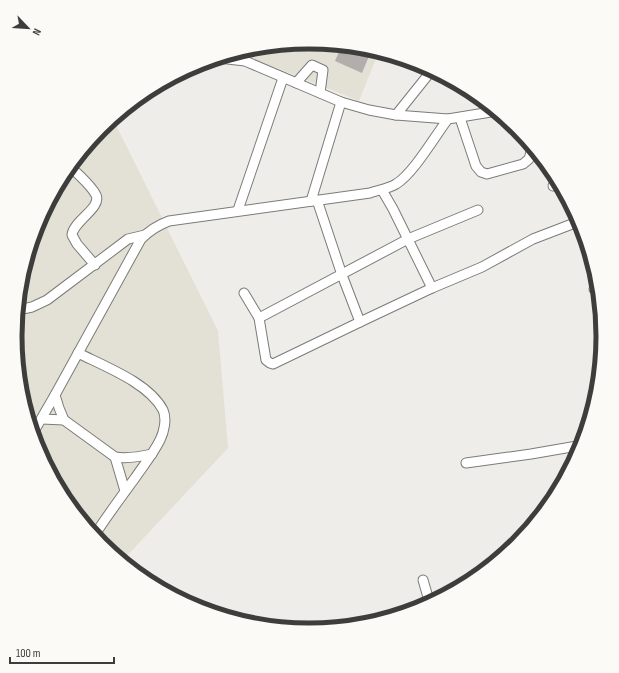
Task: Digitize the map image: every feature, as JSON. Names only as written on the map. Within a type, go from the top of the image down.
[{"type":"street","points":[[233,60],[245,61],[341,102],[370,110],[396,115],[448,119],[490,112]]},
{"type":"street","points":[[296,83],[312,65],[323,70],[320,93]]},
{"type":"street","points":[[396,115],[428,75]]},
{"type":"street","points":[[238,210],[283,78]]},
{"type":"street","points":[[341,102],[314,201],[360,322]]},
{"type":"street","points":[[460,118],[476,166],[481,172],[487,174],[523,164],[529,159],[531,153]]},
{"type":"street","points":[[36,427],[56,395],[142,239],[157,226],[170,221],[238,210],[314,201],[382,190],[395,184],[406,175],[448,119]]},
{"type":"street","points":[[77,173],[96,194],[97,199],[95,204],[74,227],[72,235],[77,244],[95,265]]},
{"type":"street","points":[[382,190],[393,208],[432,288]]},
{"type":"street","points":[[259,318],[408,239],[478,210]]},
{"type":"street","points":[[244,293],[259,318],[266,360],[273,364],[432,288],[482,267],[533,239],[574,223]]},
{"type":"street","points":[[23,309],[32,307],[47,300],[128,239],[145,235]]},
{"type":"street","points":[[78,353],[124,375],[137,384],[157,402],[163,411],[165,421],[161,439],[152,454],[98,531]]},
{"type":"street","points":[[56,395],[64,420],[115,457],[129,458],[152,454]]},
{"type":"street","points":[[42,419],[64,420]]},
{"type":"street","points":[[466,463],[575,446]]},
{"type":"street","points":[[115,457],[125,491]]},
{"type":"street","points":[[423,580],[428,598]]},
{"type":"shaded area","points":[[310,49],[347,51],[376,57],[359,101],[248,56],[272,51]]},
{"type":"shaded area","points":[[116,124],[218,331],[228,448],[125,558],[93,526],[70,496],[52,464],[37,429],[24,374],[22,336],[24,299],[32,262],[44,226],[70,177],[93,147]]},
{"type":"building","points":[[340,51],[369,56],[362,73],[335,61]]}]
